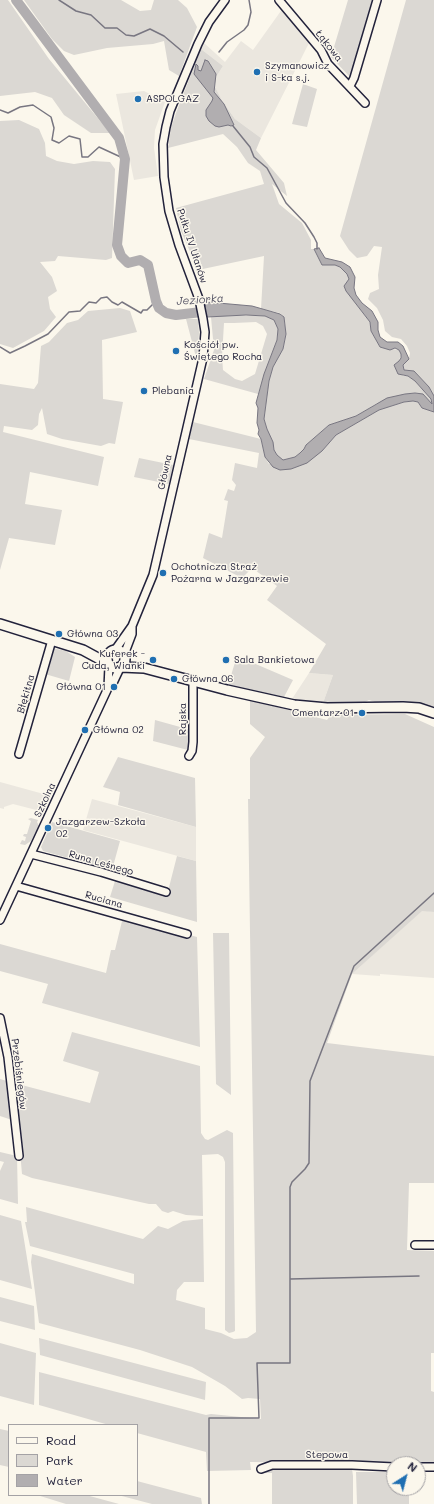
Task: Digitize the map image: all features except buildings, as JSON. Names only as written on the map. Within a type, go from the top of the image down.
[{"type":"main road","points":[[0,624],[83,650],[114,668],[144,668],[294,705],[327,708],[403,707],[419,708],[434,713]]},
{"type":"main road","points":[[83,650],[120,650],[125,656],[144,668]]},
{"type":"main road","points":[[108,664],[107,656],[112,651]]},
{"type":"main road","points":[[120,667],[125,663],[125,656]]},
{"type":"street","name":"Pułku IV Ułanów","points":[[203,319],[199,299],[179,245],[169,211],[164,172],[163,144],[170,110],[198,44],[209,22],[225,0]]},
{"type":"street","name":"Łąkowa","points":[[279,0],[321,50],[328,64],[365,103]]},
{"type":"street","points":[[350,86],[354,78],[377,0]]},
{"type":"street","name":"Główna","points":[[112,651],[132,626],[149,586],[157,559],[203,358],[205,332],[203,319]]},
{"type":"street","name":"Główna","points":[[125,656],[132,634],[132,626]]},
{"type":"street","name":"Błękitna","points":[[19,754],[52,640]]},
{"type":"street","name":"Szkolna","points":[[108,664],[108,688]]},
{"type":"street","name":"Szkolna","points":[[0,920],[108,688],[112,685],[120,667]]},
{"type":"street","name":"Rajska","points":[[190,756],[193,742],[193,681]]},
{"type":"street","name":"Runa Leśnego","points":[[31,854],[101,872],[166,892]]},
{"type":"street","name":"Ruciana","points":[[16,886],[187,934]]},
{"type":"street","name":"Przebiśniegów","points":[[0,1018],[8,1057],[19,1156]]},
{"type":"street","points":[[415,1245],[434,1245]]},
{"type":"street","name":"Stepowa","points":[[261,1469],[276,1465],[386,1467]]},
{"type":"shaded area","name":"Szymanowicz i S-ka s.j.","points":[[283,8],[310,41],[261,138],[235,119],[223,102],[214,85],[216,77],[223,66],[201,49],[204,43],[225,62],[241,41],[253,50]]},
{"type":"shaded area","points":[[144,91],[165,102],[155,130],[154,148],[158,176],[134,180],[116,94]]},
{"type":"shaded area","points":[[309,673],[333,675],[323,703],[292,699]]},
{"type":"shaded area","points":[[0,782],[51,796],[44,812],[13,804],[4,807],[4,809],[0,808]]},
{"type":"shaded area","points":[[92,799],[196,827],[196,861],[83,830]]},
{"type":"shaded area","points":[[422,910],[434,912],[434,978],[380,974],[380,976],[352,974]]},
{"type":"green space","points":[[0,0],[8,0],[49,59],[110,133],[91,133],[64,115],[52,98],[35,92],[0,96]]},
{"type":"green space","points":[[24,0],[121,0],[140,11],[151,10],[154,0],[178,0],[187,8],[197,27],[179,76],[169,70],[164,41],[153,44],[107,48],[74,55],[64,51],[52,39]]},
{"type":"green space","points":[[348,0],[374,0],[350,77],[331,57]]},
{"type":"green space","points":[[406,0],[434,0],[434,396],[429,387],[414,371],[404,370],[403,365],[409,359],[410,353],[407,346],[401,339],[392,337],[385,331],[383,320],[377,308],[368,299],[370,293],[379,289],[378,275],[382,247],[374,246],[367,256],[357,258],[349,250],[340,236]]},
{"type":"green space","points":[[201,49],[223,66],[216,77],[214,85],[223,102],[235,119],[261,138],[256,150],[284,183],[287,196],[272,184],[279,204],[302,223],[311,240],[311,249],[314,249],[322,264],[340,267],[347,274],[354,301],[370,322],[371,331],[380,347],[399,350],[401,354],[399,361],[403,376],[408,376],[415,381],[431,399],[432,405],[423,394],[405,394],[376,404],[356,416],[329,425],[295,457],[283,460],[277,455],[264,419],[269,381],[273,367],[283,349],[286,334],[284,317],[280,313],[261,309],[264,256],[198,270],[181,231],[176,208],[264,184],[260,171],[248,163],[237,147],[223,134],[168,148],[171,128],[176,113]]},
{"type":"green space","points":[[303,84],[317,89],[307,127],[292,124]]},
{"type":"green space","points":[[19,120],[39,129],[45,143],[46,156],[57,161],[74,164],[93,161],[110,162],[115,169],[112,258],[106,260],[58,256],[55,261],[40,262],[52,277],[57,291],[48,297],[50,309],[56,317],[44,331],[13,348],[0,344],[0,121]]},
{"type":"green space","points":[[120,308],[130,311],[137,332],[102,340],[103,399],[123,402],[115,444],[109,443],[101,446],[62,439],[47,434],[42,408],[39,414],[38,425],[32,430],[4,426],[3,432],[104,457],[98,486],[30,472],[25,504],[62,510],[55,545],[9,538],[0,570],[0,384],[34,389],[38,383],[41,346],[49,342],[67,323],[78,320],[88,311]]},
{"type":"green space","points":[[224,315],[265,316],[274,320],[278,329],[277,340],[258,394],[204,379],[214,350],[211,317]],"holes":[[[256,322],[263,326],[267,334],[255,374],[242,381],[235,379],[223,370],[222,357],[224,323]]]},
{"type":"green space","points":[[186,319],[198,319],[199,333],[197,361]]},
{"type":"green space","points":[[404,402],[418,402],[422,408],[434,412],[434,707],[416,703],[375,702],[369,700],[365,702],[323,703],[333,675],[309,673],[326,644],[267,600],[277,586],[252,568],[242,578],[203,558],[209,533],[222,538],[228,501],[224,500],[228,489],[234,491],[236,485],[232,480],[235,463],[257,468],[259,453],[189,439],[193,422],[261,439],[265,457],[269,464],[322,451],[336,435],[379,410]]},
{"type":"green space","points":[[139,458],[173,465],[169,484],[134,477]]},
{"type":"green space","points":[[53,648],[66,651],[75,657],[69,681],[45,674]]},
{"type":"green space","points":[[237,656],[293,680],[284,697],[228,685]]},
{"type":"green space","points":[[250,700],[327,720],[331,715],[405,714],[434,727],[434,912],[422,911],[352,974],[327,1043],[434,1056],[434,1183],[409,1183],[407,1250],[434,1251],[434,1353],[431,1353],[431,1391],[434,1392],[434,1462],[426,1462],[426,1456],[386,1456],[386,1463],[250,1462],[251,1470],[207,1471],[206,1452],[138,1433],[138,1424],[106,1424],[39,1405],[39,1372],[206,1415],[211,1414],[261,1419],[260,1399],[242,1399],[225,1386],[192,1367],[140,1350],[39,1323],[31,1262],[32,1254],[134,1284],[134,1274],[30,1246],[25,1222],[27,1222],[26,1207],[143,1239],[158,1226],[168,1229],[183,1221],[203,1219],[204,1282],[184,1282],[177,1290],[176,1300],[205,1308],[205,1329],[221,1333],[234,1339],[247,1338],[256,1332],[248,799],[250,799],[250,758],[265,737],[250,724]]},
{"type":"green space","points":[[155,720],[191,730],[191,748],[188,750],[153,741]]},
{"type":"green space","points":[[118,757],[195,778],[196,827],[118,805],[120,792],[103,787]]},
{"type":"green space","points":[[31,818],[38,820],[37,822],[39,826],[31,841],[25,845],[20,844],[22,840],[25,841],[26,837],[23,836],[24,834],[27,834],[31,821],[28,819]]},
{"type":"green space","points":[[52,822],[120,841],[112,870],[43,851],[41,847]]},
{"type":"green space","points":[[177,856],[196,861],[197,922],[110,897],[115,881],[167,895]]},
{"type":"green space","points":[[123,917],[197,937],[200,1047],[42,1003],[48,984],[0,971],[0,944],[106,973],[111,950],[115,950]]},
{"type":"green space","points":[[213,933],[229,933],[231,1095],[216,1084]]},
{"type":"green space","points":[[72,1032],[200,1066],[201,1133],[205,1139],[208,1140],[227,1130],[233,1133],[235,1331],[229,1333],[225,1330],[225,1162],[223,1157],[218,1154],[202,1155],[203,1216],[186,1215],[173,1211],[168,1213],[162,1211],[156,1204],[149,1204],[32,1178],[22,1174],[14,1083],[90,1103],[99,1072],[63,1061]]},
{"type":"green space","points":[[0,1079],[7,1081],[12,1120],[0,1116]]},
{"type":"green space","points":[[0,1152],[17,1156],[18,1204],[0,1199],[0,1171],[4,1162],[0,1161]]},
{"type":"green space","points":[[0,1215],[21,1221],[32,1289],[0,1280]]},
{"type":"green space","points":[[0,1297],[34,1306],[35,1330],[0,1321]]},
{"type":"green space","points":[[39,1338],[206,1382],[205,1400],[40,1355]]},
{"type":"green space","points":[[0,1343],[36,1353],[34,1405],[0,1396]]},
{"type":"green space","points":[[0,1429],[8,1431],[8,1467],[0,1465]]},
{"type":"green space","points":[[269,1467],[350,1467],[352,1469],[353,1476],[353,1504],[272,1504],[272,1473],[265,1473]]},
{"type":"green space","points":[[356,1472],[386,1472],[386,1496],[409,1496],[409,1504],[357,1504]]},
{"type":"green space","points":[[138,1481],[201,1498],[202,1504],[152,1504],[122,1496],[138,1496]]},
{"type":"green space","points":[[40,1496],[90,1496],[119,1504],[66,1504]]},
{"type":"water","points":[[205,60],[208,61],[216,74],[214,92],[224,104],[234,125],[219,127],[215,126],[206,116],[206,110],[213,98],[194,74],[196,64],[198,66],[198,70],[201,71]]},
{"type":"water","points":[[319,248],[325,258],[342,262],[350,267],[355,277],[354,288],[356,295],[362,303],[372,311],[378,322],[380,337],[387,342],[398,342],[403,346],[409,359],[403,365],[404,370],[414,371],[429,387],[434,396],[434,412],[422,408],[418,402],[413,401],[404,402],[379,410],[336,435],[322,451],[307,463],[291,469],[280,470],[273,467],[265,457],[261,439],[258,434],[258,408],[256,403],[264,374],[277,340],[278,329],[274,320],[265,316],[246,315],[207,317],[205,306],[207,302],[252,306],[280,314],[284,317],[286,334],[283,349],[273,367],[269,381],[264,419],[273,442],[274,450],[283,460],[295,457],[329,425],[356,416],[387,398],[405,394],[423,394],[432,404],[431,399],[415,381],[408,376],[398,374],[394,365],[401,358],[399,350],[395,348],[390,350],[380,347],[371,331],[370,322],[346,291],[344,286],[349,279],[347,274],[340,267],[335,265],[322,265],[314,249]]},
{"type":"waterway","name":"Jeziorka","points":[[16,0],[119,138],[125,159],[117,245],[121,256],[128,263],[140,260],[148,265],[156,301],[159,308],[166,313],[176,315],[210,311]]},
{"type":"waterway","points":[[59,0],[76,11],[91,15],[105,28],[117,28],[126,35],[134,36],[150,29],[164,36],[183,52]]},
{"type":"waterway","points":[[219,52],[227,42],[244,30],[248,25],[251,12],[249,0]]},
{"type":"waterway","points":[[0,110],[8,113],[20,107],[33,105],[51,117],[54,128],[52,140],[59,143],[69,136],[80,139],[82,157],[88,157],[99,147],[125,159]]},
{"type":"waterway","points":[[233,126],[250,147],[254,157],[267,168],[286,203],[305,223],[317,243],[317,249]]},
{"type":"waterway","points":[[0,347],[10,353],[25,346],[48,334],[69,312],[80,311],[89,302],[96,303],[101,298],[107,297],[118,305],[122,302],[141,313],[143,310],[147,310],[156,301]]},
{"type":"waterway","points":[[209,1504],[209,1418],[259,1418],[257,1363],[290,1363],[290,1187],[292,1182],[309,1163],[310,1081],[354,966],[434,893]]},
{"type":"waterway","points":[[290,1279],[419,1276]]},
{"type":"place","name":"Szymanowicz i S-ka s.j.","points":[[257,72]]},
{"type":"place","name":"ASPOLGAZ","points":[[138,99]]},
{"type":"place","name":"Kościół pw. Świętego Rocha","points":[[176,351]]},
{"type":"place","name":"Plebania","points":[[144,391]]},
{"type":"place","name":"Ochotnicza Straż Pożarna w Jazgarzewie","points":[[163,573]]},
{"type":"place","name":"Główna 03","points":[[59,634]]},
{"type":"place","name":"Kuferek - Cuda, Wianki","points":[[153,660]]},
{"type":"place","name":"Sala Bankietowa","points":[[226,660]]},
{"type":"place","name":"Główna 06","points":[[174,679]]},
{"type":"place","name":"Główna 01","points":[[114,687]]},
{"type":"place","name":"Cmentarz 01","points":[[362,713]]},
{"type":"place","name":"Główna 02","points":[[85,730]]},
{"type":"place","name":"Jazgarzew-Szkoła 02","points":[[48,828]]}]
